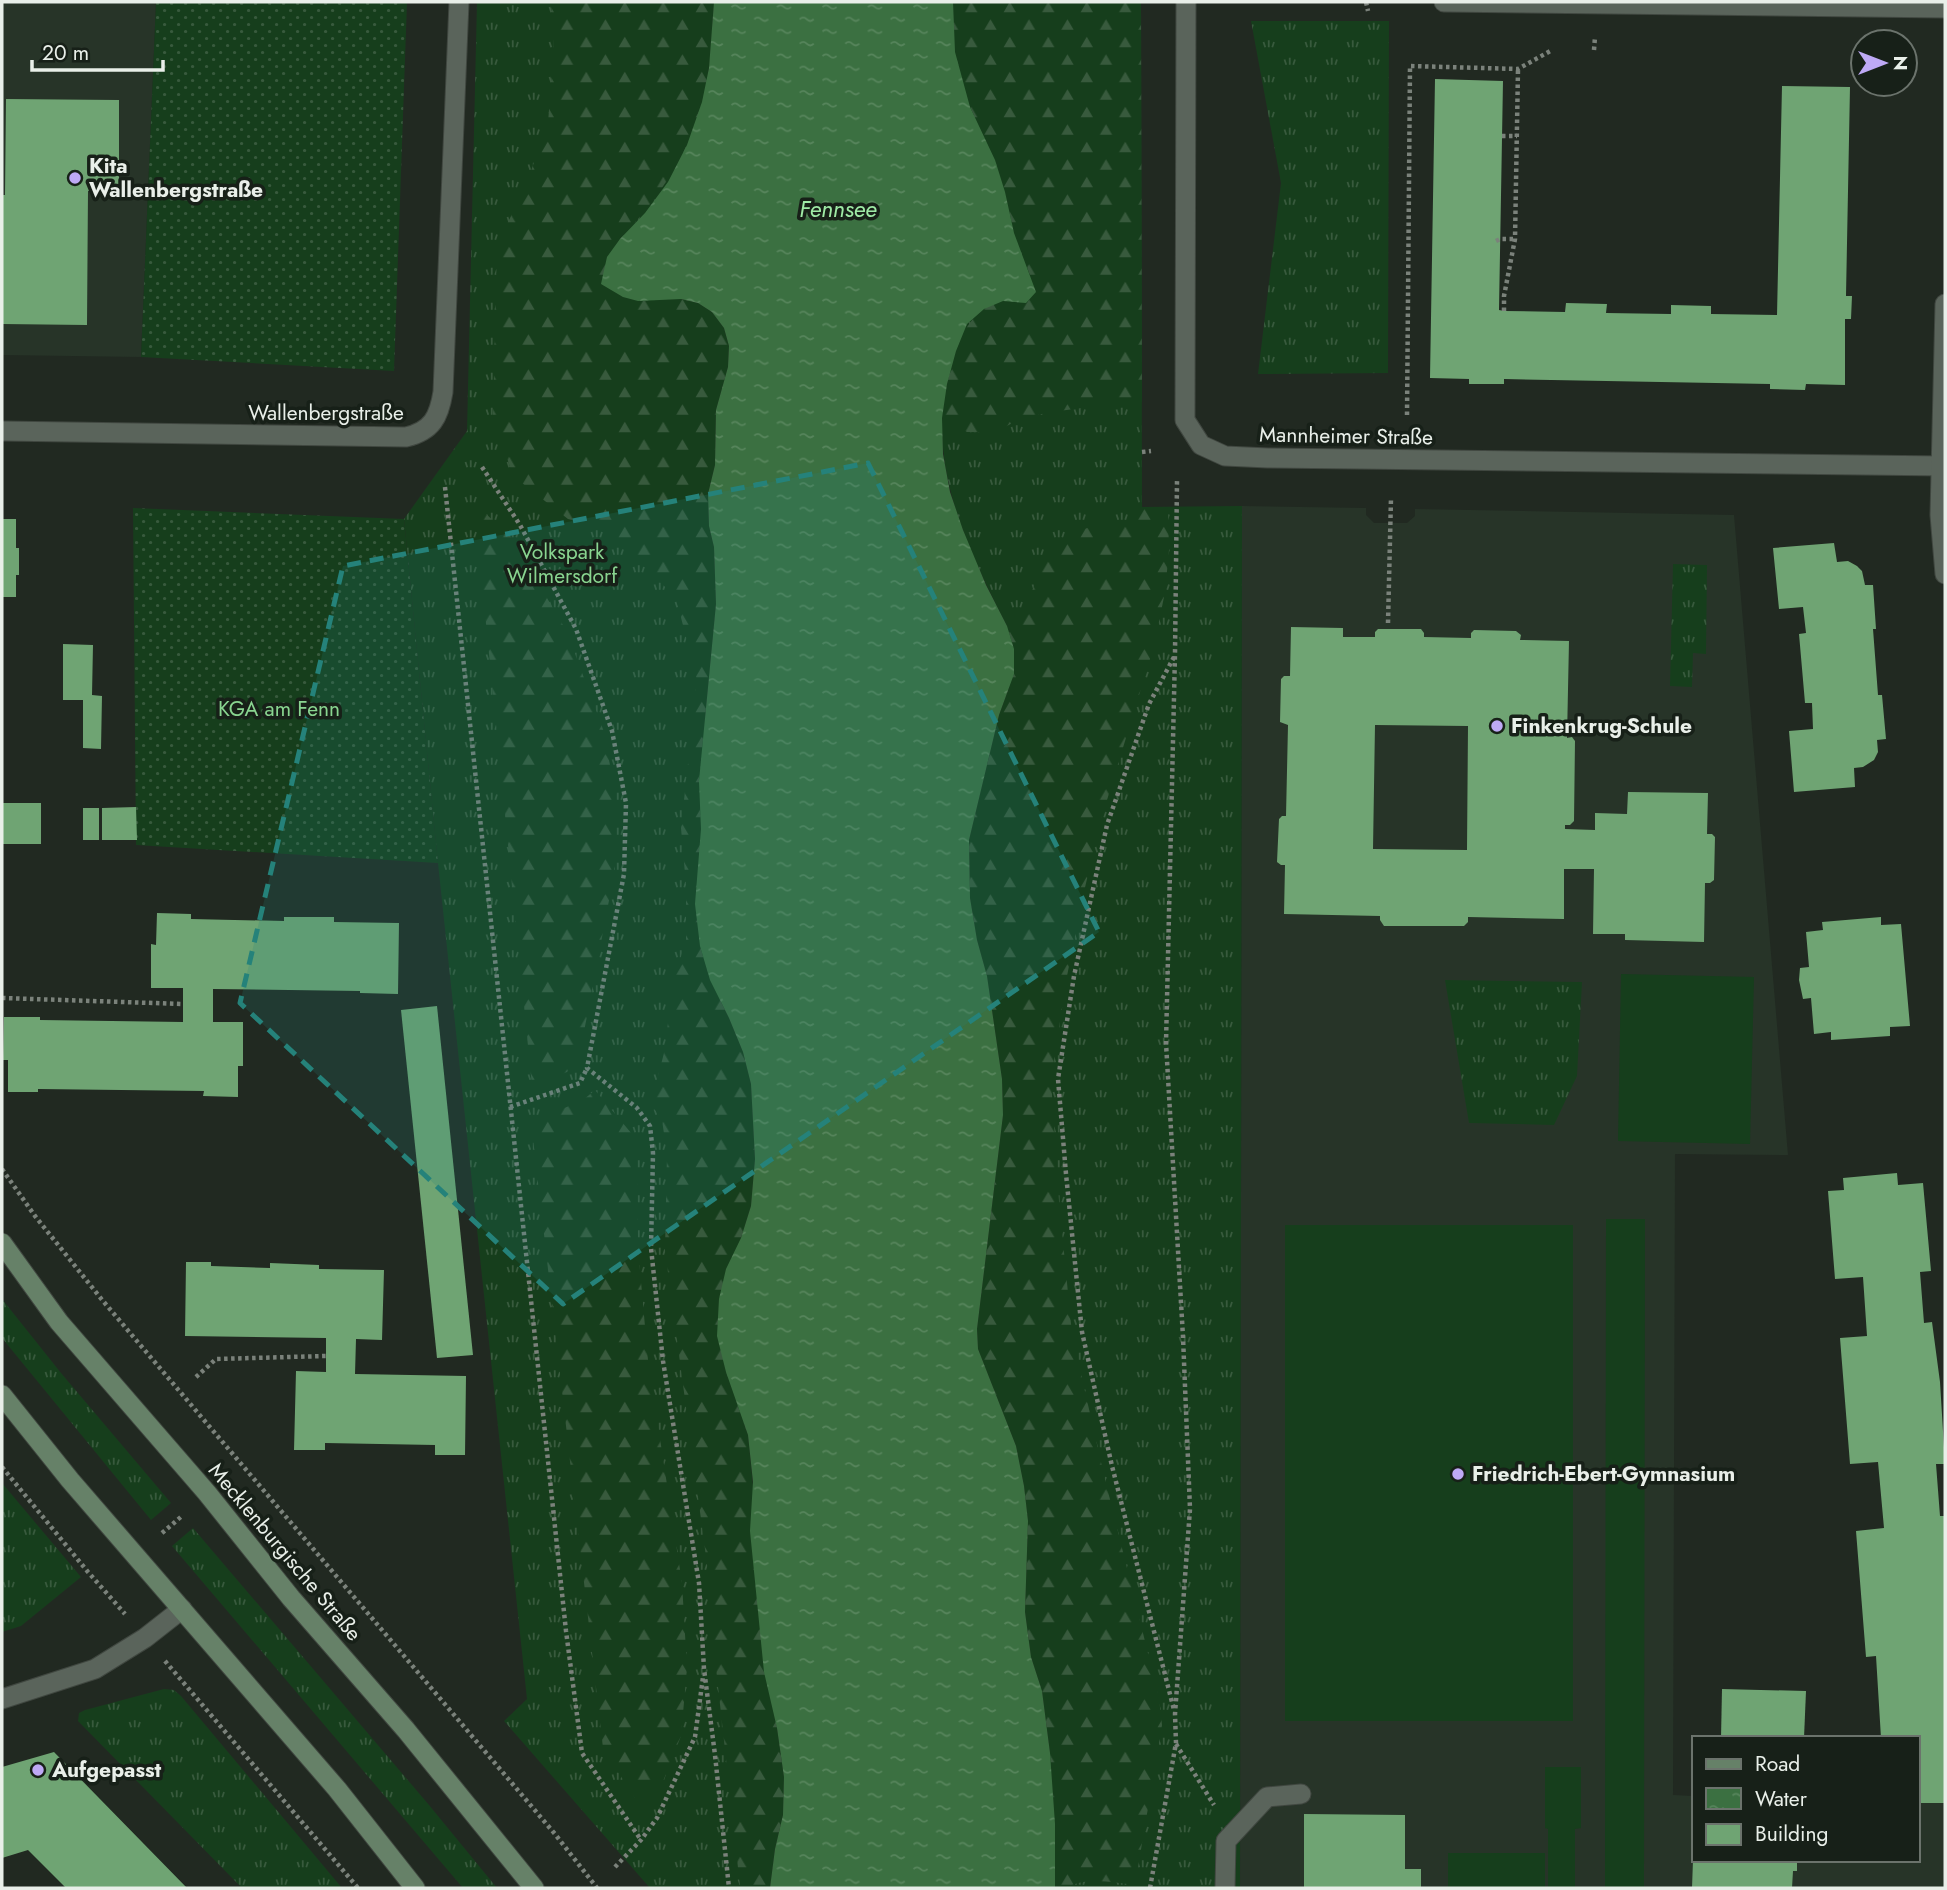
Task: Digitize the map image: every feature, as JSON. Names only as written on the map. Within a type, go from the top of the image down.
[{"type":"main road","name":"Mecklenburgische Straße","points":[[2,1243],[59,1322],[406,1730],[534,1888]]},
{"type":"main road","points":[[2,1395],[70,1480],[337,1789],[415,1888]]},
{"type":"street","name":"Wallenbergstraße","points":[[2,431],[406,437],[423,432],[435,420],[443,392],[459,2]]},
{"type":"street","name":"Mannheimer Straße","points":[[1185,2],[1185,420],[1201,444],[1225,456],[1268,458],[1943,466]]},
{"type":"street","points":[[1444,2],[1945,8]]},
{"type":"street","points":[[1945,304],[1940,515],[1945,574]]},
{"type":"street","points":[[2,1699],[95,1669],[145,1638],[182,1609]]},
{"type":"street","points":[[1225,1888],[1226,1841],[1267,1797],[1301,1794]]},
{"type":"path","points":[[1366,2],[1368,11]]},
{"type":"path","points":[[1407,415],[1410,66],[1518,69],[1552,50]]},
{"type":"path","points":[[1504,311],[1504,296],[1515,239],[1518,69]]},
{"type":"path","points":[[1502,136],[1517,136]]},
{"type":"path","points":[[1496,241],[1515,239]]},
{"type":"path","points":[[1142,452],[1151,451]]},
{"type":"path","points":[[482,467],[520,525],[576,629],[612,731],[626,803],[624,874],[587,1068],[580,1083],[510,1107]]},
{"type":"path","points":[[1150,1888],[1176,1743],[1175,1714],[1190,1509],[1166,1044],[1177,481]]},
{"type":"path","points":[[445,487],[565,1617],[582,1753],[641,1840]]},
{"type":"path","points":[[1388,623],[1391,498]]},
{"type":"path","points":[[1175,654],[1149,704],[1107,825],[1074,976],[1058,1079],[1082,1332],[1112,1466],[1175,1714]]},
{"type":"path","points":[[2,998],[183,1004]]},
{"type":"path","points":[[587,1068],[637,1108],[650,1126],[653,1153],[650,1248],[663,1361],[699,1583],[704,1669],[729,1888]]},
{"type":"path","points":[[2,1169],[103,1301],[555,1834],[597,1888]]},
{"type":"path","points":[[196,1377],[215,1359],[327,1356]]},
{"type":"path","points":[[2,1467],[88,1572]]},
{"type":"path","points":[[162,1533],[182,1516]]},
{"type":"path","points":[[615,1867],[641,1840],[657,1818],[695,1737],[704,1669]]},
{"type":"path","points":[[185,1685],[358,1888]]},
{"type":"path","points":[[1176,1743],[1212,1800],[1226,1841]]},
{"type":"highlighted area","points":[[868,463],[1099,932],[563,1304],[240,1003],[343,566]]},
{"type":"shaded area","name":"Kita Wallenbergstraße","points":[[2,2],[156,2],[141,357],[2,355]]},
{"type":"shaded area","points":[[1242,506],[1366,508],[1366,515],[1374,523],[1407,523],[1415,516],[1415,509],[1734,515],[1788,1155],[1675,1154],[1673,1795],[1692,1796],[1692,1862],[1919,1862],[1919,1803],[1945,1803],[1945,1888],[1240,1888]]},
{"type":"green space","points":[[156,2],[407,2],[394,371],[141,357]]},
{"type":"green space","name":"Volkspark Wilmersdorf","points":[[477,2],[714,2],[681,299],[770,1888],[650,1888],[504,1721],[527,1699],[404,519],[467,431]]},
{"type":"green space","points":[[551,2],[714,2],[705,92],[690,138],[667,181],[620,239],[681,299],[698,303],[712,312],[724,328],[729,346],[728,367],[716,410],[715,465],[708,494],[709,526],[714,547],[716,604],[699,781],[700,946],[710,980],[743,1052],[751,1084],[755,1159],[751,1206],[741,1238],[726,1372],[748,1435],[784,1777],[783,1815],[770,1888],[740,1886],[709,1579],[665,1250],[667,1154],[662,1120],[651,1104],[665,1049],[672,986],[686,940],[686,885],[681,828],[697,680],[676,598],[611,532],[568,519],[513,476],[493,416],[497,245],[526,185],[548,123],[554,44]]},
{"type":"green space","points":[[953,2],[1141,2],[1142,507],[1242,506],[1240,1888],[1055,1888],[1007,626],[961,526],[943,446],[944,402],[956,351]]},
{"type":"green space","points":[[953,2],[1141,2],[1142,402],[1100,401],[1082,408],[1020,419],[994,433],[967,432],[942,418],[951,366],[965,331],[975,316],[988,306],[1004,301],[1026,303],[1036,291],[1014,233],[995,160],[970,107],[955,52]]},
{"type":"green space","points":[[1251,21],[1389,21],[1388,373],[1258,374],[1281,183]]},
{"type":"green space","points":[[474,503],[511,537],[567,632],[604,732],[617,804],[614,874],[579,1058],[567,1072],[532,1086]]},
{"type":"green space","points":[[1168,507],[1169,550],[1165,592],[1154,646],[1100,823],[1067,976],[1051,1080],[1072,1334],[1159,1698],[1162,1725],[1135,1885],[1096,1881],[1055,1888],[1055,1824],[1050,1753],[1042,1691],[1031,1657],[1025,1612],[1028,1521],[1024,1486],[1016,1446],[978,1349],[977,1329],[1003,1115],[1002,1079],[987,976],[977,940],[970,898],[969,840],[999,715],[1014,674],[1014,649],[1007,626],[1028,602],[1052,546],[1074,530],[1134,524],[1142,508]]},
{"type":"green space","name":"KGA am Fenn","points":[[133,508],[404,519],[438,863],[136,845]]},
{"type":"green space","points":[[1673,564],[1707,565],[1706,654],[1693,653],[1692,687],[1670,686]]},
{"type":"green space","points":[[1621,974],[1754,977],[1750,1144],[1618,1141]]},
{"type":"green space","points":[[1445,980],[1582,982],[1577,1076],[1554,1125],[1469,1123]]},
{"type":"green space","points":[[595,1090],[637,1140],[638,1248],[648,1360],[682,1583],[687,1668],[681,1736],[660,1789],[639,1805],[603,1748],[531,1121],[582,1101]]},
{"type":"green space","points":[[1606,1219],[1645,1219],[1644,1888],[1605,1888]]},
{"type":"green space","points":[[1285,1225],[1573,1225],[1573,1721],[1285,1721]]},
{"type":"green space","points":[[2,1299],[171,1503],[151,1520],[2,1338]]},
{"type":"green space","points":[[2,1483],[81,1577],[21,1626],[2,1632]]},
{"type":"green space","points":[[193,1528],[497,1888],[463,1888],[172,1546]]},
{"type":"green space","points":[[164,1689],[174,1690],[181,1696],[342,1888],[242,1888],[78,1721],[79,1713],[85,1710]]},
{"type":"green space","points":[[1545,1767],[1581,1767],[1581,1828],[1575,1829],[1575,1888],[1548,1888]]},
{"type":"green space","points":[[1448,1853],[1545,1853],[1545,1888],[1448,1888]]},
{"type":"water","name":"Fennsee","points":[[714,2],[953,2],[955,52],[970,107],[995,160],[1014,233],[1036,292],[1026,303],[1003,301],[984,309],[967,324],[947,384],[942,418],[943,454],[950,492],[963,530],[1007,626],[1014,649],[1014,674],[999,715],[969,840],[970,898],[977,940],[987,976],[1002,1079],[1003,1115],[977,1329],[978,1349],[1016,1446],[1024,1486],[1028,1521],[1025,1612],[1031,1657],[1042,1691],[1050,1753],[1055,1824],[1055,1888],[770,1888],[783,1815],[784,1777],[777,1728],[764,1672],[750,1531],[753,1482],[748,1435],[726,1372],[717,1336],[719,1299],[726,1269],[741,1238],[751,1206],[755,1159],[751,1084],[743,1052],[710,980],[700,946],[695,904],[701,829],[699,781],[716,604],[714,547],[709,526],[708,494],[715,465],[716,410],[728,367],[729,346],[724,328],[712,312],[698,303],[681,299],[638,301],[623,297],[601,284],[607,257],[668,182],[687,145],[702,102],[709,68]]},
{"type":"building","points":[[1435,79],[1503,81],[1499,310],[1565,312],[1566,303],[1607,304],[1606,313],[1671,314],[1671,305],[1711,306],[1711,314],[1777,315],[1782,86],[1849,87],[1846,296],[1852,296],[1851,319],[1845,319],[1845,385],[1806,384],[1805,390],[1770,389],[1770,384],[1504,379],[1504,384],[1469,384],[1469,379],[1430,378]]},
{"type":"building","points":[[6,99],[119,100],[119,191],[88,191],[87,325],[2,324],[2,195],[5,195]]},
{"type":"building","points":[[2,519],[16,519],[19,575],[16,575],[16,597],[2,597]]},
{"type":"building","points":[[1834,543],[1837,562],[1848,561],[1857,566],[1862,571],[1865,585],[1873,585],[1878,695],[1882,695],[1886,739],[1877,740],[1878,752],[1874,760],[1863,767],[1854,768],[1855,787],[1794,792],[1789,731],[1813,729],[1812,703],[1805,703],[1799,634],[1806,633],[1803,607],[1779,609],[1773,548]]},
{"type":"building","points":[[1291,627],[1343,628],[1343,637],[1375,637],[1378,629],[1421,629],[1424,637],[1471,638],[1474,630],[1516,631],[1521,635],[1520,640],[1569,641],[1567,738],[1572,737],[1575,741],[1574,821],[1565,825],[1565,829],[1595,830],[1595,813],[1627,814],[1628,792],[1708,793],[1707,834],[1715,837],[1714,880],[1705,883],[1704,942],[1625,940],[1625,934],[1593,934],[1594,869],[1564,869],[1564,919],[1468,917],[1464,926],[1384,926],[1380,916],[1284,914],[1285,865],[1277,862],[1279,819],[1286,816],[1288,725],[1280,722],[1281,679],[1290,676]],"holes":[[[1375,725],[1468,726],[1467,850],[1373,849]]]},
{"type":"building","points":[[63,644],[93,645],[92,695],[102,696],[101,749],[83,748],[83,700],[63,700]]},
{"type":"building","points":[[2,803],[41,803],[41,844],[2,844]]},
{"type":"building","points":[[136,807],[137,840],[102,840],[102,808]]},
{"type":"building","points":[[83,808],[99,808],[99,840],[83,840]]},
{"type":"building","points":[[157,913],[191,914],[191,919],[284,921],[284,917],[334,917],[334,922],[399,923],[398,994],[213,989],[213,1022],[243,1022],[243,1066],[238,1066],[238,1097],[203,1096],[204,1091],[38,1089],[38,1092],[8,1092],[8,1060],[3,1060],[4,1017],[183,1022],[183,988],[151,988],[151,944],[156,945]]},
{"type":"building","points":[[1881,917],[1881,925],[1901,924],[1910,1026],[1890,1027],[1890,1036],[1831,1040],[1831,1032],[1814,1034],[1811,998],[1803,999],[1799,980],[1800,968],[1809,967],[1806,932],[1823,930],[1822,922]]},
{"type":"building","points":[[437,1006],[473,1355],[437,1358],[401,1010]]},
{"type":"building","points":[[1897,1173],[1898,1185],[1923,1183],[1931,1271],[1920,1272],[1924,1323],[1932,1322],[1940,1382],[1945,1464],[1936,1464],[1940,1516],[1945,1516],[1945,1803],[1919,1803],[1919,1736],[1881,1736],[1876,1656],[1866,1657],[1856,1531],[1884,1528],[1878,1462],[1850,1464],[1840,1338],[1867,1336],[1863,1277],[1835,1279],[1828,1191],[1844,1190],[1843,1178]]},
{"type":"building","points":[[186,1262],[211,1262],[211,1266],[270,1268],[270,1263],[319,1265],[319,1269],[384,1270],[382,1340],[356,1339],[355,1374],[466,1376],[465,1455],[435,1455],[435,1445],[325,1443],[325,1450],[294,1450],[296,1371],[326,1372],[326,1338],[185,1336]]},
{"type":"building","points":[[1722,1689],[1806,1691],[1804,1736],[1721,1736]]},
{"type":"building","points":[[54,1752],[187,1888],[66,1888],[28,1850],[2,1858],[2,1767]]},
{"type":"building","points":[[1304,1814],[1405,1815],[1405,1869],[1421,1869],[1421,1888],[1304,1888]]},
{"type":"building","points":[[1693,1862],[1797,1862],[1797,1871],[1793,1871],[1792,1888],[1692,1888]]},
{"type":"place","name":"Kita Wallenbergstraße","points":[[75,178]]},
{"type":"place","name":"Finkenkrug-Schule","points":[[1497,726]]},
{"type":"place","name":"Friedrich-Ebert-Gymnasium","points":[[1458,1474]]},
{"type":"place","name":"Aufgepasst","points":[[38,1770]]}]
